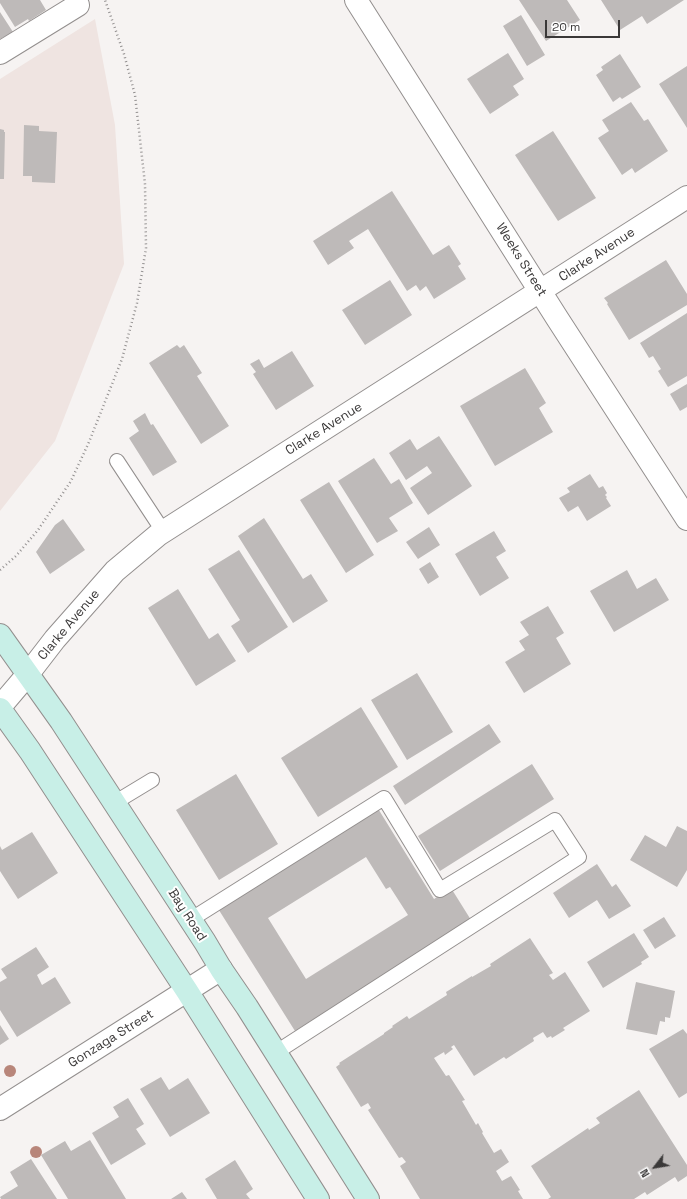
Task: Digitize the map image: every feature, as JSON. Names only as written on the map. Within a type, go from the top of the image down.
[{"type":"main road","name":"Bay Road","points":[[0,635],[61,721],[247,1008],[368,1199]]},
{"type":"main road","points":[[0,708],[187,991],[318,1199]]},
{"type":"street","name":"Weeks Street","points":[[356,0],[540,291],[687,519]]},
{"type":"street","points":[[0,53],[78,5]]},
{"type":"street","name":"Clarke Avenue","points":[[0,708],[55,639],[115,571],[163,531],[687,197]]},
{"type":"street","name":"Gonzaga Street","points":[[0,1109],[221,969]]},
{"type":"lane","points":[[117,461],[163,531]]},
{"type":"lane","points":[[114,803],[152,780]]},
{"type":"lane","points":[[190,920],[384,798],[440,890],[555,820],[579,857],[275,1053]]},
{"type":"path","points":[[0,570],[16,556],[38,530],[71,481],[89,442],[122,359],[137,303],[146,248],[145,184],[135,95],[124,54],[105,0]]},
{"type":"shaded area","points":[[95,19],[115,125],[124,264],[55,441],[0,511],[0,79]]},
{"type":"building","points":[[0,0],[40,0],[46,10],[29,21],[28,19],[15,27],[0,3]]},
{"type":"building","points":[[519,0],[567,0],[580,20],[546,41]]},
{"type":"building","points":[[601,0],[684,0],[647,24],[642,16],[620,30]]},
{"type":"building","points":[[0,12],[13,32],[0,39]]},
{"type":"building","points":[[521,15],[545,55],[527,66],[503,26]]},
{"type":"building","points":[[508,53],[524,79],[513,86],[519,95],[490,114],[467,79]]},
{"type":"building","points":[[620,54],[641,87],[622,99],[620,97],[613,102],[596,75],[603,70],[601,67]]},
{"type":"building","points":[[687,66],[687,128],[659,84]]},
{"type":"building","points":[[631,102],[644,121],[648,119],[668,151],[635,173],[632,168],[622,175],[598,138],[609,131],[602,120]]},
{"type":"building","points":[[24,125],[39,126],[39,131],[57,132],[55,183],[32,182],[32,176],[23,176]]},
{"type":"building","points":[[0,129],[4,130],[5,132],[4,179],[0,179]]},
{"type":"building","points":[[553,131],[596,198],[558,221],[515,155]]},
{"type":"building","points":[[392,191],[433,255],[449,245],[461,264],[458,266],[466,279],[434,299],[426,286],[420,291],[416,285],[407,291],[368,229],[349,241],[354,248],[328,265],[313,241]]},
{"type":"building","points":[[666,260],[687,294],[687,305],[629,340],[604,298]]},
{"type":"building","points":[[390,280],[412,315],[365,345],[342,310]]},
{"type":"building","points":[[687,313],[687,376],[668,387],[658,371],[661,369],[653,356],[649,358],[640,343]]},
{"type":"building","points":[[177,345],[180,348],[184,345],[202,373],[197,376],[229,426],[201,444],[149,363]]},
{"type":"building","points":[[292,351],[314,386],[276,410],[253,374],[256,372],[250,364],[259,359],[264,368]]},
{"type":"building","points":[[525,368],[546,403],[539,408],[553,432],[495,466],[460,406]]},
{"type":"building","points":[[687,384],[687,407],[680,411],[670,394]]},
{"type":"building","points":[[145,413],[151,425],[153,424],[177,462],[153,476],[129,438],[139,431],[133,421]]},
{"type":"building","points":[[439,436],[472,486],[428,515],[410,488],[432,473],[427,466],[406,480],[389,453],[410,439],[417,450]]},
{"type":"building","points":[[374,458],[391,484],[399,479],[413,503],[389,518],[398,531],[377,543],[338,481]]},
{"type":"building","points":[[590,474],[599,488],[603,486],[607,493],[605,495],[607,497],[606,498],[611,506],[587,521],[578,506],[568,512],[559,498],[570,492],[567,488]]},
{"type":"building","points":[[329,482],[374,555],[346,573],[300,500]]},
{"type":"building","points":[[264,518],[303,579],[311,574],[328,601],[293,623],[238,536]]},
{"type":"building","points":[[63,519],[85,550],[50,574],[36,552],[55,525]]},
{"type":"building","points":[[429,527],[440,545],[418,559],[406,542]]},
{"type":"building","points":[[494,531],[506,551],[496,557],[509,578],[480,596],[455,554]]},
{"type":"building","points":[[239,550],[288,627],[248,653],[231,626],[240,620],[208,569]]},
{"type":"building","points":[[430,562],[439,577],[428,584],[419,569]]},
{"type":"building","points":[[627,570],[637,589],[656,578],[669,600],[614,632],[590,591]]},
{"type":"building","points":[[178,589],[209,639],[218,633],[236,661],[196,686],[148,608]]},
{"type":"building","points":[[548,606],[564,633],[556,638],[571,664],[524,693],[505,662],[525,650],[519,641],[529,635],[520,622]]},
{"type":"building","points":[[417,673],[453,732],[407,760],[371,700]]},
{"type":"building","points":[[361,707],[398,767],[318,817],[281,758]]},
{"type":"building","points":[[489,724],[501,742],[405,805],[393,786]]},
{"type":"building","points":[[532,764],[554,799],[440,871],[418,836]]},
{"type":"building","points":[[236,774],[278,844],[219,880],[176,810]]},
{"type":"building","points":[[377,807],[434,899],[451,888],[471,920],[295,1031],[217,907]],"holes":[[[366,857],[386,889],[390,887],[408,915],[306,979],[268,918]]]},
{"type":"building","points":[[677,826],[687,831],[687,870],[677,887],[630,860],[645,835],[666,847]]},
{"type":"building","points":[[32,832],[58,873],[18,899],[0,871],[0,846],[2,850]]},
{"type":"building","points":[[597,864],[612,887],[616,884],[631,906],[609,919],[597,900],[569,918],[553,893]]},
{"type":"building","points":[[664,917],[676,936],[655,949],[643,930]]},
{"type":"building","points":[[634,933],[649,957],[641,962],[642,964],[603,988],[587,962]]},
{"type":"building","points":[[530,938],[553,973],[549,975],[553,980],[565,972],[590,1011],[563,1028],[565,1030],[552,1038],[551,1036],[547,1038],[543,1032],[533,1038],[534,1041],[506,1059],[504,1057],[474,1076],[454,1045],[451,1047],[453,1049],[445,1055],[444,1052],[434,1058],[446,1076],[449,1075],[465,1100],[462,1101],[476,1125],[478,1123],[494,1153],[501,1149],[509,1162],[496,1171],[502,1181],[511,1176],[520,1190],[518,1191],[523,1199],[420,1199],[400,1166],[406,1162],[402,1157],[399,1158],[368,1110],[371,1108],[368,1103],[361,1107],[336,1067],[340,1064],[339,1063],[384,1034],[393,1027],[392,1026],[407,1016],[409,1019],[447,995],[446,992],[491,966],[490,964]]},
{"type":"building","points":[[36,947],[49,967],[37,975],[42,985],[55,977],[71,1003],[17,1037],[0,1010],[0,982],[7,978],[1,969]]},
{"type":"building","points":[[636,982],[675,991],[670,1018],[665,1017],[665,1022],[660,1021],[657,1035],[626,1029]]},
{"type":"building","points":[[0,1025],[9,1039],[0,1045]]},
{"type":"building","points":[[683,1029],[687,1034],[687,1093],[679,1098],[649,1049]]},
{"type":"building","points":[[161,1077],[169,1090],[188,1078],[210,1113],[170,1137],[140,1089]]},
{"type":"building","points":[[639,1090],[687,1165],[687,1176],[678,1182],[675,1177],[647,1195],[645,1192],[634,1199],[548,1199],[551,1197],[531,1166],[588,1128],[589,1130],[600,1123],[596,1118]]},
{"type":"building","points":[[128,1098],[144,1124],[136,1129],[146,1144],[111,1165],[92,1133],[119,1117],[113,1107]]},
{"type":"building","points":[[90,1140],[126,1199],[68,1199],[41,1155],[65,1141],[71,1151]]},
{"type":"building","points":[[31,1159],[57,1199],[1,1199],[0,1197],[18,1186],[10,1172]]},
{"type":"building","points":[[235,1160],[253,1189],[246,1194],[250,1199],[217,1199],[205,1179]]},
{"type":"building","points":[[182,1192],[187,1199],[171,1199]]}]
